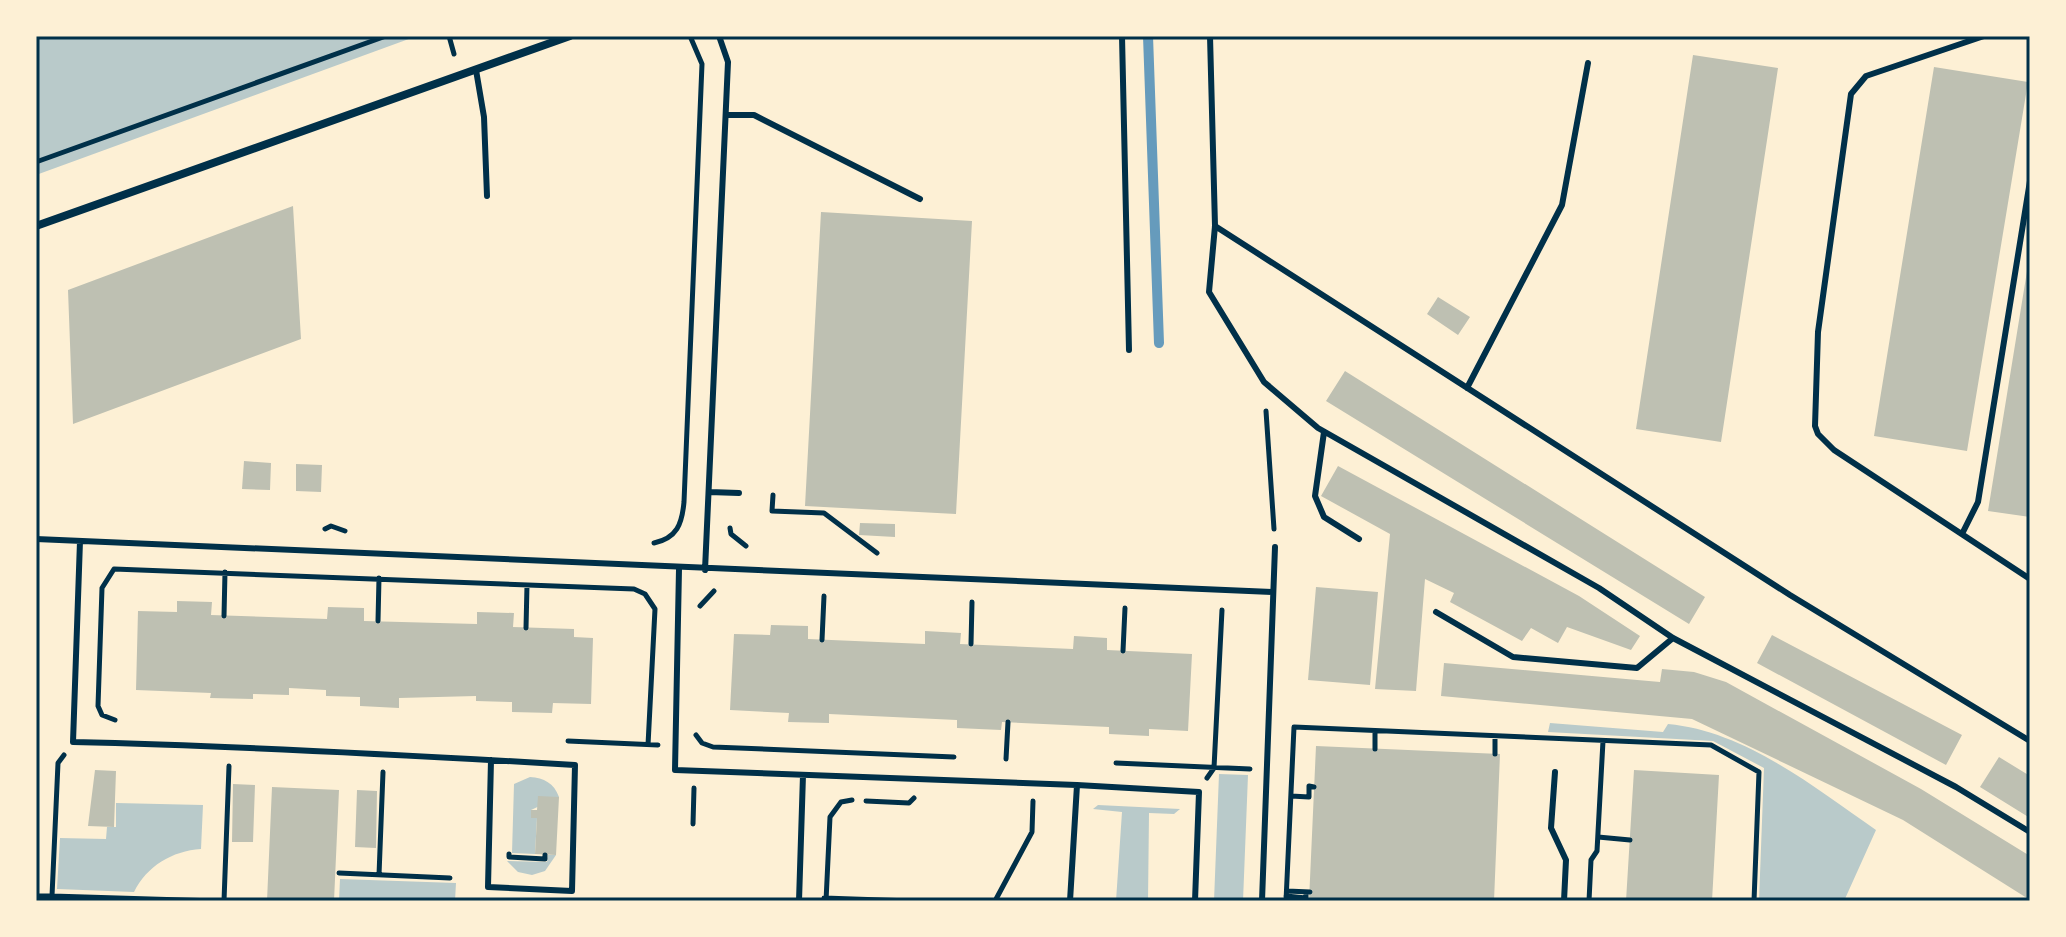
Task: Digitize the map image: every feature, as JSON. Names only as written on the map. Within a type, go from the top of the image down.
[{"type":"street","points":[[36,226],[570,36]]},
{"type":"lane","points":[[705,570],[727,115],[728,62],[719,36]]},
{"type":"lane","points":[[1122,36],[1129,350]]},
{"type":"lane","points":[[1210,36],[1215,226],[1209,292],[1264,382],[1324,432],[1599,588],[1673,638],[1956,787],[2030,832]]},
{"type":"lane","points":[[1984,36],[1866,76],[1848,100],[1818,332],[1818,434],[1834,450],[2030,579]]},
{"type":"lane","points":[[1467,388],[1562,205],[1588,63]]},
{"type":"lane","points":[[476,70],[484,117],[487,196]]},
{"type":"lane","points":[[727,115],[754,115],[920,199]]},
{"type":"lane","points":[[1962,534],[1978,502],[2030,181]]},
{"type":"lane","points":[[1215,226],[1790,595],[2030,741]]},
{"type":"lane","points":[[1324,432],[1315,496],[1324,517],[1359,539]]},
{"type":"lane","points":[[709,492],[739,493]]},
{"type":"lane","points":[[36,539],[679,569],[1272,592]]},
{"type":"lane","points":[[80,541],[73,742],[230,745],[491,760],[575,765],[572,891],[488,887],[491,760]]},
{"type":"lane","points":[[1262,901],[1275,547]]},
{"type":"lane","points":[[679,569],[675,770],[1199,792],[1195,901]]},
{"type":"lane","points":[[1436,612],[1513,657],[1637,668],[1673,638]]},
{"type":"lane","points":[[1555,772],[1551,828],[1566,860],[1564,901]]},
{"type":"lane","points":[[799,899],[803,775]]},
{"type":"lane","points":[[1070,901],[1077,785]]},
{"type":"path","points":[[36,162],[386,36]]},
{"type":"path","points":[[643,543],[668,539],[683,522],[702,64],[690,36]]},
{"type":"path","points":[[1264,382],[1275,547]]},
{"type":"path","points":[[730,493],[731,534],[744,546],[753,548]]},
{"type":"path","points":[[773,495],[772,511],[824,513],[878,554]]},
{"type":"path","points":[[310,528],[331,526],[361,532]]},
{"type":"path","points":[[862,553],[894,554]]},
{"type":"path","points":[[126,721],[111,720],[102,715],[98,706],[102,588],[114,569],[634,589],[645,594],[655,609],[648,745],[558,740]]},
{"type":"path","points":[[224,616],[225,572]]},
{"type":"path","points":[[378,621],[379,578]]},
{"type":"path","points":[[526,628],[527,584]]},
{"type":"path","points":[[699,618],[700,603],[706,596],[714,590],[729,591]]},
{"type":"path","points":[[1214,768],[1222,613],[1226,591]]},
{"type":"path","points":[[808,595],[839,596]]},
{"type":"path","points":[[822,640],[824,596]]},
{"type":"path","points":[[958,601],[988,602]]},
{"type":"path","points":[[971,644],[972,602]]},
{"type":"path","points":[[1109,608],[1139,609]]},
{"type":"path","points":[[1123,651],[1125,608]]},
{"type":"path","points":[[1208,613],[1231,614]]},
{"type":"path","points":[[1006,759],[1008,722]]},
{"type":"path","points":[[694,725],[702,743],[713,747],[960,757]]},
{"type":"path","points":[[1375,731],[1375,749]]},
{"type":"path","points":[[1495,736],[1495,754]]},
{"type":"path","points":[[1589,901],[1591,860],[1597,851],[1603,741]]},
{"type":"path","points":[[52,896],[58,763],[73,742]]},
{"type":"path","points":[[991,758],[1022,759]]},
{"type":"path","points":[[1102,763],[1267,770]]},
{"type":"path","points":[[224,901],[229,770]]},
{"type":"path","points":[[379,875],[383,770]]},
{"type":"path","points":[[693,824],[695,771]]},
{"type":"path","points":[[826,899],[830,817],[835,807],[847,800],[909,803],[933,780]]},
{"type":"path","points":[[995,901],[1032,832],[1034,784]]},
{"type":"path","points":[[1291,784],[1286,896],[1308,892]]},
{"type":"path","points":[[1291,796],[1309,797],[1309,786],[1314,787]]},
{"type":"path","points":[[1598,837],[1630,840]]},
{"type":"path","points":[[507,848],[509,857],[545,859],[545,855]]},
{"type":"path","points":[[339,873],[450,878]]},
{"type":"path","points":[[36,896],[216,901]]},
{"type":"path","points":[[799,899],[911,901]]},
{"type":"shaded area","points":[[36,36],[417,36],[36,175]]},
{"type":"shaded area","points":[[1550,723],[1663,732],[1668,724],[1697,729],[1751,749],[1803,779],[1876,830],[1844,901],[1759,901],[1764,768],[1713,741],[1548,732]]},
{"type":"shaded area","points":[[1219,774],[1248,775],[1243,901],[1214,901]]},
{"type":"shaded area","points":[[530,777],[548,782],[559,797],[531,810],[531,817],[537,818],[535,854],[512,853],[514,784]]},
{"type":"shaded area","points":[[116,803],[203,805],[201,849],[180,853],[153,867],[134,892],[57,889],[60,838],[106,839],[107,827],[116,827]]},
{"type":"shaded area","points":[[1098,805],[1180,809],[1174,814],[1149,813],[1148,901],[1116,901],[1122,812],[1093,809]]},
{"type":"shaded area","points":[[548,855],[556,855],[545,871],[532,875],[518,872],[507,861],[547,862]]},
{"type":"shaded area","points":[[340,879],[456,883],[455,901],[339,901]]},
{"type":"building","points":[[1693,55],[1778,68],[1721,442],[1636,429]]},
{"type":"building","points":[[1934,67],[2028,82],[1967,451],[1874,436]]},
{"type":"building","points":[[293,206],[301,339],[73,424],[68,290]]},
{"type":"building","points":[[821,212],[972,221],[956,514],[805,506]]},
{"type":"building","points":[[2030,265],[2030,517],[1988,511]]},
{"type":"building","points":[[1438,297],[1470,317],[1458,335],[1427,314]]},
{"type":"building","points":[[1345,371],[1705,597],[1689,624],[1326,401]]},
{"type":"building","points":[[244,461],[271,463],[270,490],[242,489]]},
{"type":"building","points":[[296,464],[322,465],[321,492],[296,491]]},
{"type":"building","points":[[1338,466],[1579,596],[1640,636],[1631,650],[1567,627],[1558,643],[1531,628],[1522,641],[1450,602],[1454,593],[1425,579],[1416,691],[1375,689],[1390,534],[1321,496]]},
{"type":"building","points":[[860,523],[895,524],[895,537],[859,535]]},
{"type":"building","points":[[1316,587],[1378,592],[1370,685],[1308,680]]},
{"type":"building","points":[[177,601],[212,602],[211,615],[327,619],[328,607],[364,608],[364,621],[477,624],[477,612],[514,613],[513,627],[574,629],[574,637],[593,638],[591,704],[553,703],[552,713],[512,712],[512,702],[476,701],[476,696],[399,698],[399,708],[360,706],[360,697],[326,696],[326,690],[289,688],[289,695],[253,694],[253,699],[210,698],[211,693],[136,690],[138,611],[177,612]]},
{"type":"building","points":[[771,625],[808,626],[808,639],[925,644],[925,631],[961,633],[960,644],[1073,649],[1074,636],[1107,638],[1107,650],[1192,654],[1188,731],[1149,729],[1149,736],[1109,734],[1109,727],[1002,722],[1001,730],[957,728],[957,720],[829,714],[829,723],[788,722],[789,713],[730,710],[734,634],[770,635]]},
{"type":"building","points":[[1772,635],[1962,735],[1946,765],[1757,663]]},
{"type":"building","points":[[1444,663],[1660,682],[1662,669],[1694,672],[1726,682],[1921,789],[2030,856],[2030,900],[1903,820],[1692,719],[1441,696]]},
{"type":"building","points":[[1316,746],[1500,754],[1494,901],[1309,901]]},
{"type":"building","points":[[1999,757],[2030,776],[2030,818],[1980,787]]},
{"type":"building","points":[[95,770],[116,771],[114,827],[88,826]]},
{"type":"building","points":[[1634,770],[1719,775],[1712,901],[1626,901]]},
{"type":"building","points":[[233,784],[255,785],[253,842],[232,842]]},
{"type":"building","points":[[272,787],[339,790],[334,901],[267,901]]},
{"type":"building","points":[[357,790],[377,791],[376,848],[355,847]]},
{"type":"building","points":[[538,796],[559,797],[556,855],[535,854],[537,818],[531,818],[531,810],[537,810]]},
{"type":"waterway","points":[[1148,36],[1159,343]]}]
